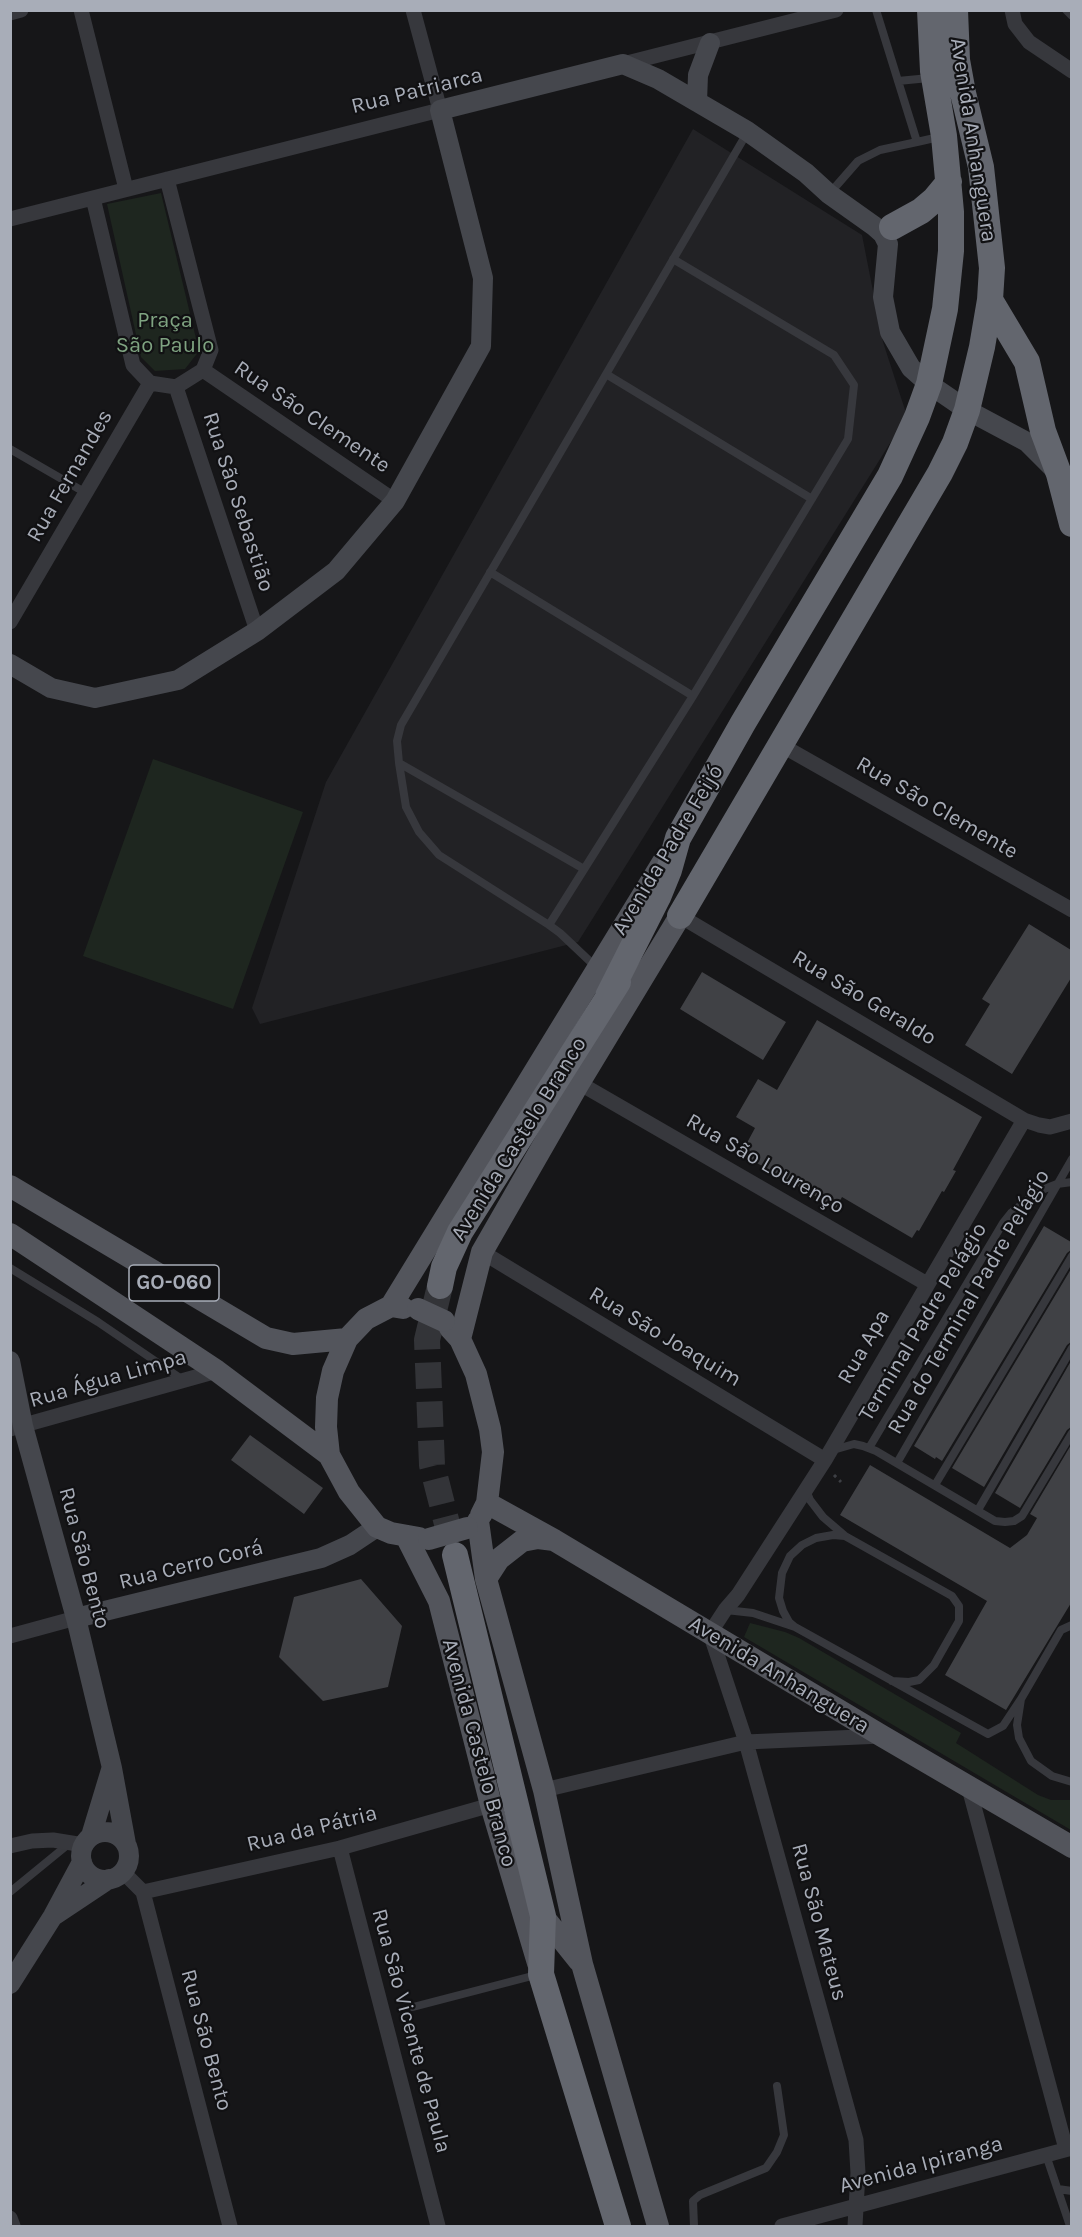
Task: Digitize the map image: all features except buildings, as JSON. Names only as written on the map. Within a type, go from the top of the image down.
[{"type":"highway","name":"Avenida Anhanguera","points":[[914,10],[933,74],[949,182],[951,252],[945,309],[930,384]]},
{"type":"highway","name":"Avenida Anhanguera","points":[[930,10],[933,74]]},
{"type":"highway","name":"Avenida Anhanguera","points":[[956,12],[957,60],[981,167],[987,203],[992,268],[990,300],[982,347],[967,410]]},
{"type":"highway","points":[[892,227],[921,212],[949,182]]},
{"type":"highway","points":[[990,300],[1027,362],[1043,431],[1059,474],[1071,524]]},
{"type":"highway","name":"Avenida Padre Feijó","points":[[678,838],[748,713],[890,476],[930,384]]},
{"type":"highway","name":"Avenida Padre Feijó","points":[[680,916],[940,473],[967,410]]},
{"type":"highway","name":"Avenida Castelo Branco","points":[[608,996],[658,897],[678,838]]},
{"type":"highway","name":"Avenida Castelo Branco","points":[[440,1286],[444,1267],[460,1232],[608,996],[692,882],[715,857]]},
{"type":"highway","name":"Avenida Castelo Branco","points":[[455,1555],[543,1916],[541,1974],[618,2226]]},
{"type":"main road","name":"Avenida Padre Feijó","points":[[391,1306],[678,838]]},
{"type":"main road","name":"Avenida Padre Feijó","points":[[460,1339],[482,1252],[579,1083],[680,916]]},
{"type":"main road","name":"GO-060","points":[[10,1186],[266,1338],[293,1344],[347,1339]]},
{"type":"main road","name":"GO-060","points":[[10,1234],[217,1371],[329,1455],[349,1492],[377,1527]]},
{"type":"main road","points":[[329,1455],[326,1427],[327,1398],[333,1371],[347,1339],[366,1320],[391,1306],[418,1309],[444,1321],[460,1339],[476,1374],[490,1429],[493,1452],[478,1517],[429,1539],[406,1536],[377,1527]]},
{"type":"main road","name":"Avenida Anhanguera","points":[[478,1517],[554,1540],[882,1737],[1071,1846]]},
{"type":"main road","name":"Avenida Castelo Branco","points":[[478,1517],[486,1579],[544,1790],[582,1964],[658,2226]]},
{"type":"main road","name":"Avenida Castelo Branco","points":[[406,1536],[440,1601],[491,1805],[541,1974]]},
{"type":"main road","points":[[486,1579],[499,1559],[522,1541],[537,1538],[554,1540]]},
{"type":"main road","name":"Avenida Castelo Branco","points":[[543,1916],[582,1964]]},
{"type":"street","points":[[10,13],[21,10]]},
{"type":"street","points":[[81,10],[126,189]]},
{"type":"street","points":[[10,664],[51,688],[95,698],[178,680],[257,632],[336,571],[395,501],[481,346],[483,278],[413,10]]},
{"type":"street","name":"Rua Patriarca","points":[[10,219],[836,10]]},
{"type":"street","points":[[1012,10],[1015,24],[1029,42],[1071,71]]},
{"type":"street","points":[[697,102],[698,75],[710,43]]},
{"type":"street","points":[[623,64],[658,79],[747,131],[832,191],[883,234],[888,244],[883,297],[890,332],[911,368],[967,410],[1027,442],[1059,474]]},
{"type":"street","points":[[93,198],[133,365],[150,383],[176,387],[203,370],[211,350],[167,179]]},
{"type":"street","points":[[832,191],[881,217],[898,236],[900,246],[896,312],[901,328],[930,384]]},
{"type":"street","name":"Rua São Clemente","points":[[203,370],[395,501]]},
{"type":"street","name":"Rua Fernandes","points":[[10,622],[150,383]]},
{"type":"street","name":"Rua São Sebastião","points":[[176,387],[257,632]]},
{"type":"street","name":"Rua São Clemente","points":[[781,745],[1071,910]]},
{"type":"street","name":"Rua São Geraldo","points":[[680,916],[1024,1120]]},
{"type":"street","name":"Rua São Lourenço","points":[[579,1083],[927,1284]]},
{"type":"street","points":[[1024,1120],[1050,1127],[1071,1121]]},
{"type":"street","name":"Rua Apa","points":[[710,1633],[724,1610],[738,1595],[827,1456],[1024,1120]]},
{"type":"street","name":"Rua São Joaquim","points":[[482,1252],[827,1456]]},
{"type":"street","name":"Rua São Bento","points":[[10,1361],[17,1427],[76,1618],[112,1768],[126,1844]]},
{"type":"street","name":"Rua Água Limpa","points":[[17,1427],[217,1371]]},
{"type":"street","name":"Rua Cerro Corá","points":[[10,1636],[321,1558],[350,1545],[377,1527]]},
{"type":"street","name":"Rua São Mateus","points":[[710,1633],[746,1742],[856,2140],[858,2173],[855,2226]]},
{"type":"street","points":[[544,1790],[746,1742],[882,1737]]},
{"type":"street","points":[[10,1984],[53,1916],[76,1847],[112,1768]]},
{"type":"street","points":[[969,1788],[1069,2149]]},
{"type":"street","name":"Rua da Pátria","points":[[142,1892],[340,1848],[491,1805]]},
{"type":"street","points":[[10,1846],[32,1841],[76,1847],[104,1832],[117,1834],[126,1844],[129,1854],[128,1863],[116,1876],[53,1916]]},
{"type":"street","points":[[76,1847],[88,1872],[98,1879],[116,1876]]},
{"type":"street","name":"Rua São Vicente de Paula","points":[[340,1848],[438,2226]]},
{"type":"street","name":"Rua São Bento","points":[[116,1876],[142,1892],[230,2226]]},
{"type":"street","name":"Avenida Ipiranga","points":[[782,2226],[1069,2149]]},
{"type":"street","points":[[10,2218],[13,2226]]},
{"type":"lane","points":[[876,10],[917,142]]},
{"type":"lane","points":[[1066,10],[1071,16]]},
{"type":"lane","points":[[898,81],[933,74]]},
{"type":"lane","points":[[597,968],[549,925],[439,855],[419,832],[406,807],[397,741],[401,725],[747,131]]},
{"type":"lane","points":[[832,191],[858,160],[880,150],[944,136]]},
{"type":"lane","points":[[549,925],[693,696],[848,439],[854,385],[834,355],[673,259]]},
{"type":"lane","points":[[606,374],[812,499]]},
{"type":"lane","points":[[10,449],[86,493]]},
{"type":"lane","points":[[490,572],[693,696]]},
{"type":"lane","points":[[399,763],[584,869]]},
{"type":"lane","name":"Rua do Terminal Padre Pelágio","points":[[897,1463],[1071,1159]]},
{"type":"lane","name":"Terminal Padre Pelágio","points":[[869,1448],[1003,1223],[1011,1213],[1039,1191],[1057,1184],[1071,1182]]},
{"type":"lane","points":[[935,1485],[1071,1256]]},
{"type":"lane","points":[[10,1269],[98,1322],[184,1380]]},
{"type":"lane","points":[[978,1510],[1071,1348]]},
{"type":"lane","name":"Terminal Padre Pelágio","points":[[827,1456],[854,1444],[869,1448],[995,1521],[1005,1522],[1014,1521],[1022,1516],[1071,1433]]},
{"type":"lane","points":[[806,1489],[810,1500],[823,1517],[846,1536],[952,1596],[959,1606],[959,1621],[934,1665],[919,1680],[892,1681]]},
{"type":"lane","points":[[795,1627],[789,1622],[779,1598],[782,1573],[790,1556],[802,1545],[816,1538],[833,1535],[846,1536]]},
{"type":"lane","points":[[724,1610],[753,1613],[795,1627],[988,1734],[1003,1726],[1061,1630],[1071,1624]]},
{"type":"lane","points":[[1021,1699],[1017,1725],[1024,1750],[1031,1761],[1043,1771],[1071,1782]]},
{"type":"lane","points":[[10,1892],[76,1847]]},
{"type":"lane","points":[[413,2007],[541,1974]]},
{"type":"lane","points":[[694,2226],[693,2201],[700,2194],[766,2168],[777,2152],[784,2135],[777,2086]]},
{"type":"lane","points":[[1046,2155],[1070,2226]]},
{"type":"lane","points":[[1058,2189],[1071,2191]]},
{"type":"shaded area","points":[[693,129],[862,235],[883,342],[907,416],[578,942],[260,1024],[252,1008],[326,782]]},
{"type":"green space","name":"Praça São Paulo","points":[[161,193],[199,351],[185,369],[155,371],[141,357],[107,204]]},
{"type":"green space","points":[[153,759],[303,812],[233,1009],[83,956]]},
{"type":"green space","points":[[750,1623],[799,1638],[961,1733],[956,1743],[1038,1795],[1051,1800],[1071,1800],[1071,1830],[744,1637]]},
{"type":"tunnel","points":[[440,1286],[427,1340],[432,1465],[455,1555]]}]
